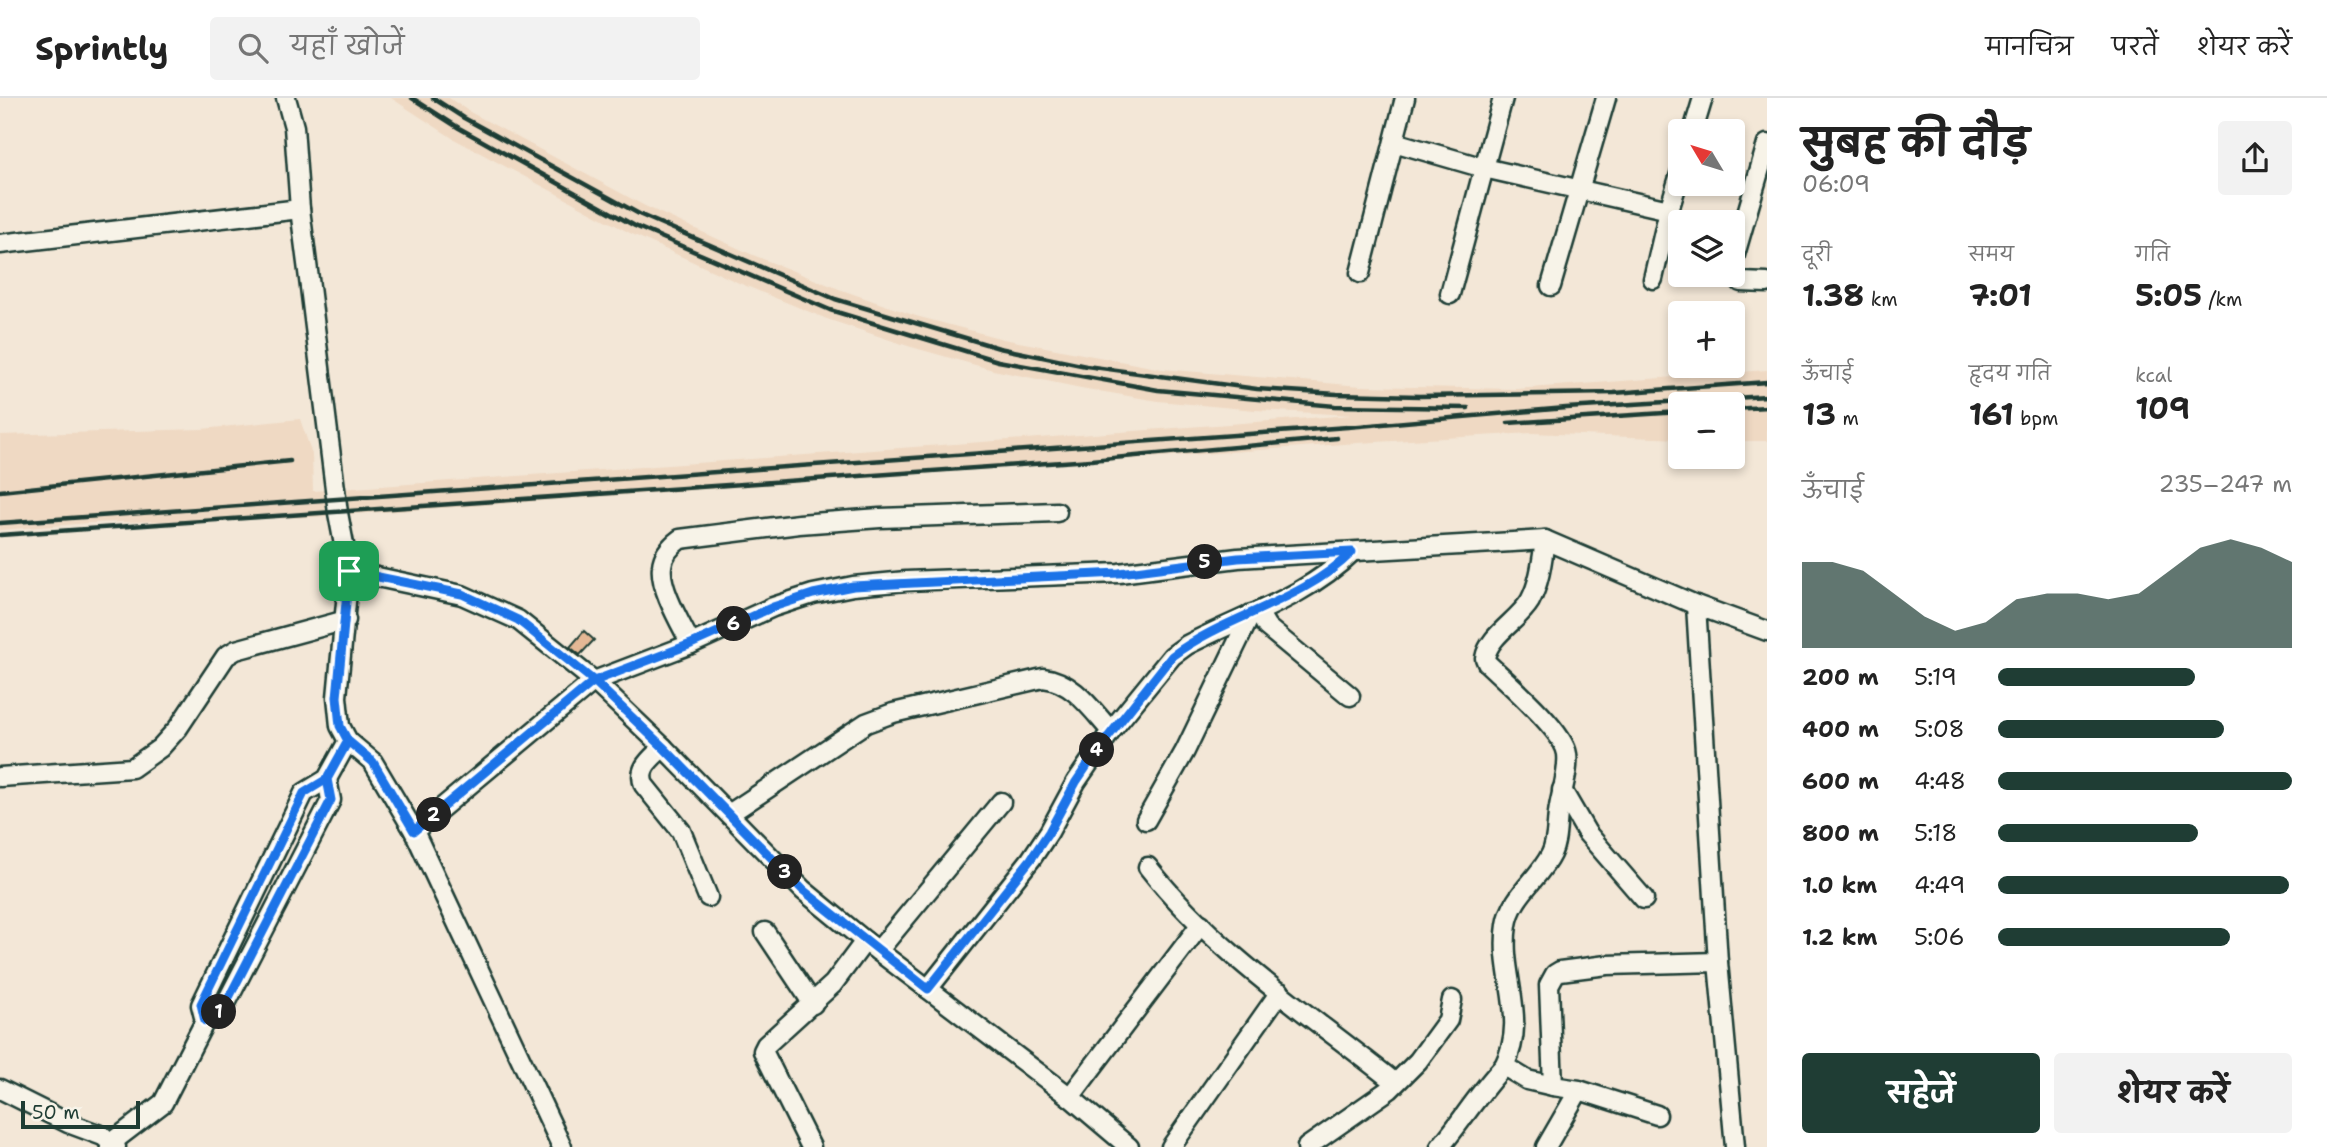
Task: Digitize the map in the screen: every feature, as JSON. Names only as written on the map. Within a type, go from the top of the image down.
[{"type":"street","points":[[286,98],[294,127],[300,209],[338,513],[349,571],[337,697],[340,726],[348,741],[373,762],[414,831],[562,1147]]},
{"type":"street","points":[[1360,273],[1405,98]]},
{"type":"street","points":[[1450,294],[1503,98]]},
{"type":"street","points":[[1551,286],[1606,98]]},
{"type":"street","points":[[1697,119],[1703,98]]},
{"type":"street","points":[[1394,142],[1484,168],[1669,210],[1673,196]]},
{"type":"street","points":[[1745,221],[1767,144]]},
{"type":"street","points":[[0,244],[300,209]]},
{"type":"street","points":[[1653,279],[1668,214]]},
{"type":"street","points":[[1745,282],[1766,280]]},
{"type":"street","points":[[691,644],[665,587],[662,566],[671,546],[680,539],[880,517],[1058,512]]},
{"type":"street","points":[[1440,1147],[1504,1066],[1514,1043],[1515,1022],[1506,943],[1507,924],[1513,908],[1550,855],[1555,843],[1567,752],[1553,729],[1485,658],[1492,643],[1530,600],[1539,577],[1545,540]]},
{"type":"street","points":[[414,831],[594,681],[691,644],[773,607],[813,594],[853,586],[1119,573],[1238,558],[1545,540],[1696,605],[1767,631]]},
{"type":"street","points":[[928,989],[1031,859],[1076,782],[1111,731],[1172,656],[1187,645],[1322,578],[1352,552]]},
{"type":"street","points":[[349,571],[462,594],[518,620],[594,681],[663,747],[803,890],[1070,1097],[1129,1147]]},
{"type":"street","points":[[1696,605],[1718,962],[1735,1147]]},
{"type":"street","points":[[1255,613],[1267,627],[1350,696]]},
{"type":"street","points":[[1146,820],[1185,751],[1255,613]]},
{"type":"street","points":[[0,777],[132,768],[160,748],[178,728],[226,656],[236,650],[346,620]]},
{"type":"street","points":[[729,814],[866,723],[893,713],[1043,678],[1065,684],[1111,731]]},
{"type":"street","points":[[205,1021],[201,1004],[304,793],[327,779],[348,741]]},
{"type":"street","points":[[663,747],[645,766],[641,778],[681,831],[709,897]]},
{"type":"street","points":[[113,1145],[163,1103],[205,1021],[222,1011],[331,800],[327,779]]},
{"type":"street","points":[[1562,790],[1587,833],[1644,899]]},
{"type":"street","points":[[811,1147],[763,1051],[766,1045],[813,1004],[872,946],[1000,802]]},
{"type":"street","points":[[1149,867],[1171,896],[1223,946],[1389,1078]]},
{"type":"street","points":[[1070,1097],[1201,924]]},
{"type":"street","points":[[765,932],[813,1004]]},
{"type":"street","points":[[1553,1086],[1549,985],[1555,974],[1607,965],[1718,962]]},
{"type":"street","points":[[1171,1147],[1280,992]]},
{"type":"street","points":[[1307,1147],[1390,1089],[1418,1061],[1448,1020],[1452,1000]]},
{"type":"street","points":[[1504,1066],[1527,1080],[1579,1090],[1657,1115]]},
{"type":"street","points":[[0,1089],[68,1123],[103,1136],[113,1145]]},
{"type":"street","points":[[1547,1146],[1579,1090]]},
{"type":"street","points":[[88,1147],[98,1140],[113,1145]]},
{"type":"shaded area","points":[[391,98],[449,98],[470,112],[645,206],[753,255],[916,316],[1003,339],[1162,369],[1361,386],[1517,389],[1668,378],[1745,378],[1745,372],[1767,370],[1767,441],[1745,441],[1745,392],[1668,392],[1668,439],[1532,433],[312,517],[90,523],[0,530],[0,435],[202,429],[300,419],[312,454],[313,491],[1352,415],[1158,401],[993,370],[908,346],[827,319],[739,283],[630,233],[454,139]]},
{"type":"building","points":[[584,631],[594,640],[580,655],[570,647]]},
{"type":"railway","points":[[412,98],[459,128],[635,226],[830,310],[998,361],[1158,390],[1335,406],[1468,408]]},
{"type":"railway","points":[[433,98],[464,118],[641,215],[835,299],[999,348],[1086,366],[1257,389],[1337,394],[1419,396],[1614,393],[1767,382]]},
{"type":"railway","points":[[0,523],[1348,427],[1566,408],[1767,396]]},
{"type":"railway","points":[[1745,408],[1767,407]]},
{"type":"railway","points":[[1508,423],[1668,413]]},
{"type":"railway","points":[[0,535],[1091,460],[1337,438]]},
{"type":"railway","points":[[0,491],[290,461]]},
{"type":"route","points":[[349,571],[337,697],[340,726],[348,741],[327,779],[331,800],[222,1011],[205,1021],[201,1004],[304,793],[327,779],[348,741],[373,762],[414,831],[594,681],[663,747],[803,890],[928,989],[1031,859],[1097,751],[1172,656],[1203,636],[1258,612],[1322,578],[1352,552],[1238,558],[1119,573],[853,586],[813,594],[773,607],[691,644],[594,681],[518,620],[462,594],[349,571]]}]
